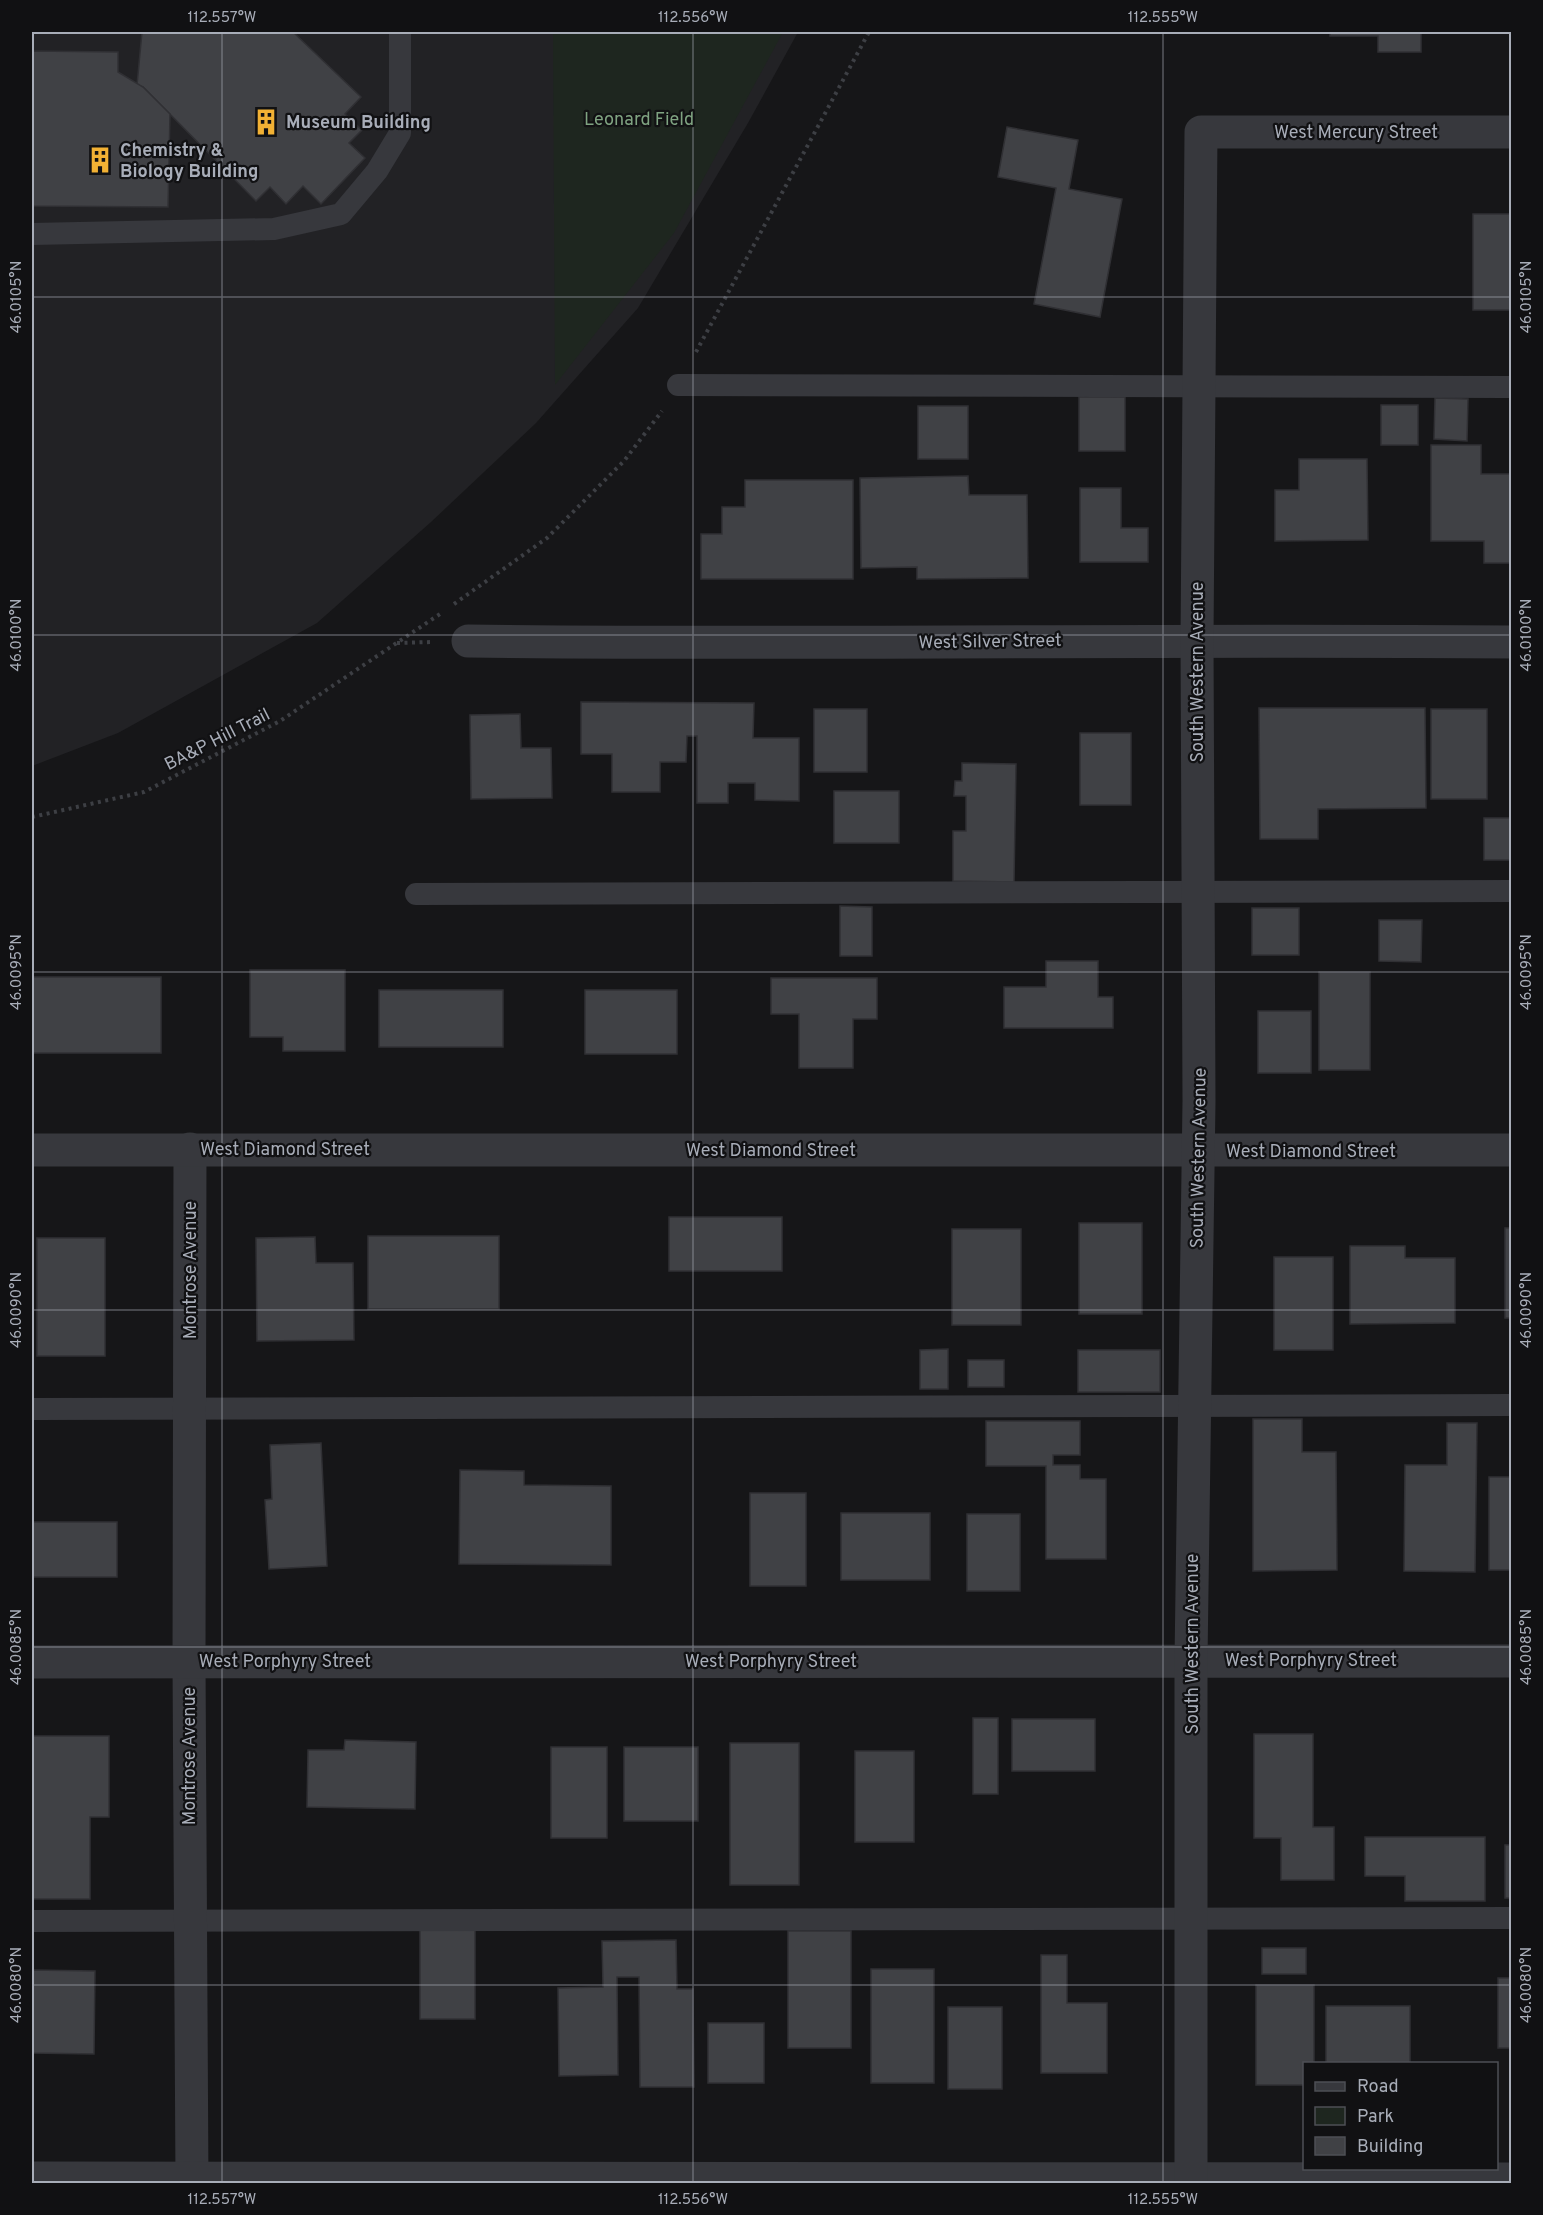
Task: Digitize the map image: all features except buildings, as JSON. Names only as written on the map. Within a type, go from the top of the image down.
[{"type":"street","name":"West Mercury Street","points":[[1201,132],[1512,132]]},
{"type":"street","name":"South Western Avenue","points":[[1191,2182],[1191,1660],[1199,1151],[1197,640],[1201,132]]},
{"type":"street","name":"West Silver Street","points":[[468,641],[747,644],[1197,640],[1512,642]]},
{"type":"street","name":"Montrose Avenue","points":[[190,1149],[189,1662],[192,2182]]},
{"type":"street","name":"West Diamond Street","points":[[32,1150],[1512,1150]]},
{"type":"street","name":"West Porphyry Street","points":[[32,1662],[1512,1661]]},
{"type":"street","points":[[32,2178],[192,2182],[1191,2182],[1512,2179]]},
{"type":"lane","points":[[32,234],[274,229],[340,214],[377,171],[400,133],[400,32]]},
{"type":"lane","points":[[678,385],[1512,387]]},
{"type":"lane","points":[[416,894],[1512,891]]},
{"type":"lane","points":[[32,1409],[1512,1405]]},
{"type":"lane","points":[[32,1921],[1512,1918]]},
{"type":"path","name":"BA&P Hill Trail","points":[[32,817],[144,792],[280,721],[396,643]]},
{"type":"shaded area","points":[[32,32],[798,32],[748,123],[638,308],[536,423],[431,522],[317,623],[118,733],[32,766]]},
{"type":"green space","name":"Leonard Field","points":[[553,32],[783,32],[674,233],[555,385]]},
{"type":"place","name":"Museum Building","points":[[266,122]]},
{"type":"place","name":"Chemistry & Biology Building","points":[[100,160]]}]
